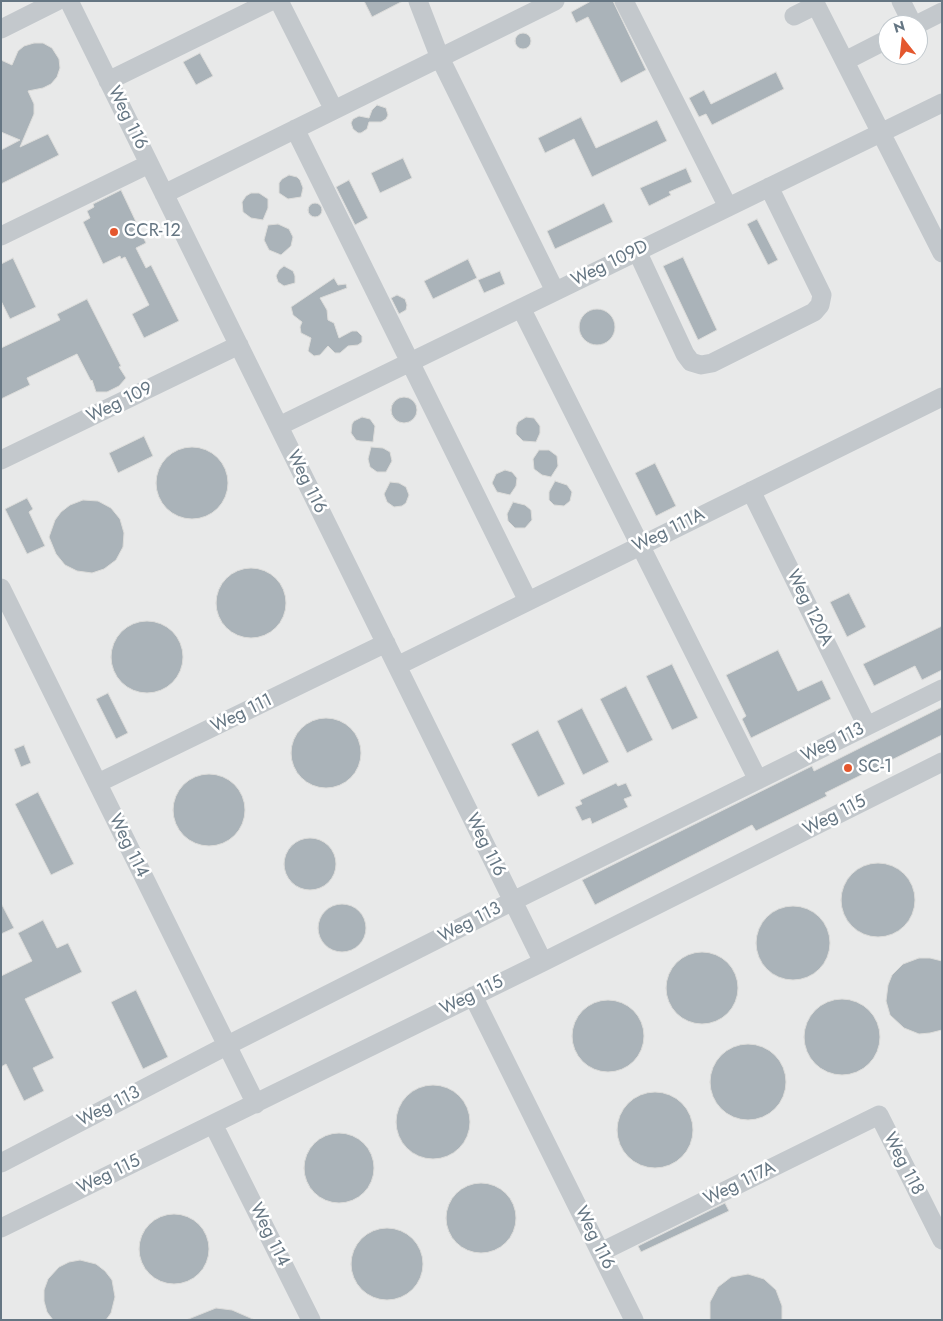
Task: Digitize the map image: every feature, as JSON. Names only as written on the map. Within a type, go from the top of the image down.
[{"type":"lane","points":[[1,29],[57,1]]},
{"type":"lane","name":"Weg 116","points":[[69,1],[543,962]]},
{"type":"lane","points":[[108,81],[271,1]]},
{"type":"lane","points":[[279,1],[334,110]]},
{"type":"lane","points":[[418,1],[440,58],[555,291]]},
{"type":"lane","points":[[164,194],[555,1]]},
{"type":"lane","points":[[624,1],[728,207]]},
{"type":"lane","points":[[901,1],[909,15]]},
{"type":"lane","points":[[794,16],[816,3],[942,254]]},
{"type":"lane","points":[[928,18],[942,12]]},
{"type":"lane","points":[[844,61],[878,44]]},
{"type":"lane","name":"Weg 109D","points":[[279,426],[942,102]]},
{"type":"lane","points":[[295,129],[528,601]]},
{"type":"lane","points":[[1,236],[149,164]]},
{"type":"lane","points":[[637,251],[685,354],[691,362],[701,365],[712,363],[814,312],[820,305],[822,295],[769,187]]},
{"type":"lane","points":[[521,308],[758,780]]},
{"type":"lane","name":"Weg 109","points":[[1,460],[239,345]]},
{"type":"lane","name":"Weg 111A","points":[[397,666],[942,397]]},
{"type":"lane","name":"Weg 120A","points":[[751,491],[867,726]]},
{"type":"lane","name":"Weg 114","points":[[1,588],[256,1104]]},
{"type":"lane","name":"Weg 111","points":[[98,783],[386,643]]},
{"type":"lane","name":"Weg 113","points":[[1,1163],[226,1046],[513,901],[942,689]]},
{"type":"lane","name":"Weg 115","points":[[1,1228],[543,962],[942,762]]},
{"type":"lane","name":"Weg 116","points":[[473,996],[634,1320]]},
{"type":"lane","name":"Weg 117A","points":[[601,1252],[878,1116]]},
{"type":"lane","name":"Weg 118","points":[[878,1116],[942,1240]]},
{"type":"lane","name":"Weg 114","points":[[213,1124],[310,1320]]},
{"type":"shaded area","points":[[1,1],[942,1],[942,1320],[1,1320]]},
{"type":"building","points":[[364,1],[403,1],[372,17]]},
{"type":"building","points":[[591,1],[613,1],[646,70],[621,83],[588,17],[576,23],[571,12]]},
{"type":"building","points":[[523,33],[529,35],[531,41],[529,47],[523,49],[517,47],[515,41],[517,35]]},
{"type":"building","points":[[43,43],[52,48],[59,59],[60,68],[57,77],[51,84],[28,91],[34,104],[34,114],[20,147],[48,134],[59,155],[1,184],[1,150],[20,140],[1,132],[1,60],[12,65],[18,51],[24,46]]},
{"type":"building","points":[[200,53],[213,76],[196,85],[183,62]]},
{"type":"building","points":[[776,72],[784,89],[712,125],[706,114],[699,117],[689,98],[704,90],[711,104]]},
{"type":"building","points":[[377,105],[386,108],[388,115],[386,119],[381,122],[369,122],[367,129],[361,133],[353,129],[351,123],[353,119],[359,116],[369,118],[372,110]]},
{"type":"building","points":[[581,117],[596,148],[657,120],[667,141],[592,177],[574,139],[545,153],[538,138]]},
{"type":"building","points":[[403,158],[412,178],[380,193],[371,173]]},
{"type":"building","points":[[686,168],[692,182],[669,192],[671,195],[649,206],[640,188]]},
{"type":"building","points":[[289,175],[300,180],[303,188],[301,197],[288,199],[279,193],[279,183]]},
{"type":"building","points":[[349,180],[368,218],[355,225],[336,187]]},
{"type":"building","points":[[121,190],[146,243],[136,248],[146,268],[151,265],[179,321],[144,338],[132,314],[149,305],[125,257],[121,259],[120,256],[103,264],[83,222],[90,218],[87,211],[94,207],[93,204]]},
{"type":"building","points":[[251,193],[259,193],[268,199],[268,208],[263,220],[251,218],[243,212],[242,202]]},
{"type":"building","points":[[315,203],[320,205],[322,210],[320,215],[315,217],[310,215],[308,210],[310,205]]},
{"type":"building","points":[[604,203],[613,222],[555,249],[547,231]]},
{"type":"building","points":[[757,219],[778,260],[768,265],[747,224]]},
{"type":"building","points":[[278,224],[289,229],[293,237],[291,246],[281,255],[269,250],[264,240],[268,225]]},
{"type":"building","points":[[683,257],[717,330],[698,340],[663,266]]},
{"type":"building","points":[[13,258],[36,307],[10,319],[1,301],[1,264]]},
{"type":"building","points":[[468,259],[477,278],[433,299],[424,281]]},
{"type":"building","points":[[284,266],[293,271],[295,283],[284,286],[278,282],[276,276]]},
{"type":"building","points":[[500,271],[505,284],[484,293],[478,280]]},
{"type":"building","points":[[334,278],[338,285],[346,284],[347,288],[320,298],[327,310],[328,320],[334,323],[339,338],[352,331],[357,331],[362,336],[362,342],[358,345],[348,346],[340,353],[335,353],[328,346],[320,355],[314,356],[308,351],[311,338],[301,333],[300,327],[302,322],[293,315],[291,307]]},
{"type":"building","points":[[397,295],[405,299],[407,305],[406,310],[399,314],[391,298]]},
{"type":"building","points":[[87,299],[126,378],[119,386],[107,392],[96,392],[92,380],[77,354],[27,378],[30,385],[1,399],[1,348],[60,320],[57,314]]},
{"type":"building","points":[[597,309],[604,310],[610,314],[614,320],[614,334],[610,340],[604,344],[597,345],[590,344],[584,340],[580,334],[579,327],[580,320],[584,314],[590,310]]},
{"type":"building","points":[[404,397],[413,401],[417,410],[413,419],[404,423],[395,419],[391,410],[395,401]]},
{"type":"building","points":[[362,417],[370,419],[375,426],[373,442],[356,440],[351,433],[354,421]]},
{"type":"building","points":[[526,417],[534,418],[540,426],[540,433],[536,442],[523,441],[516,434],[518,422]]},
{"type":"building","points":[[144,436],[153,456],[118,473],[109,453]]},
{"type":"building","points":[[192,447],[212,453],[222,463],[228,483],[222,503],[212,513],[192,519],[172,513],[162,503],[156,483],[162,463],[172,453]]},
{"type":"building","points":[[371,447],[383,448],[390,452],[392,461],[386,472],[377,472],[370,467],[368,459]]},
{"type":"building","points":[[539,450],[549,450],[557,456],[558,466],[551,477],[542,475],[534,469],[533,459]]},
{"type":"building","points":[[655,463],[676,506],[656,516],[635,473]]},
{"type":"building","points":[[505,470],[512,472],[517,478],[516,486],[510,495],[497,492],[492,483],[496,474]]},
{"type":"building","points":[[555,481],[567,485],[572,492],[570,501],[564,506],[554,505],[549,500],[549,492]]},
{"type":"building","points":[[390,482],[399,483],[406,487],[409,495],[406,503],[402,506],[394,507],[387,502],[384,494]]},
{"type":"building","points":[[27,498],[33,509],[29,512],[45,546],[27,554],[5,509]]},
{"type":"building","points":[[83,500],[98,501],[111,508],[120,519],[124,533],[123,547],[116,560],[104,569],[92,573],[77,571],[65,565],[56,554],[49,537],[55,520],[61,512],[70,505]]},
{"type":"building","points":[[513,502],[525,505],[531,510],[532,520],[525,528],[515,528],[508,521],[507,514]]},
{"type":"building","points":[[244,568],[258,568],[271,573],[281,583],[286,596],[286,610],[281,623],[271,633],[258,638],[244,638],[231,633],[221,623],[216,610],[216,596],[221,583],[231,573]]},
{"type":"building","points":[[849,593],[866,627],[847,637],[830,602]]},
{"type":"building","points":[[147,621],[167,627],[177,637],[183,657],[177,677],[167,687],[147,693],[127,687],[117,677],[111,657],[117,637],[127,627]]},
{"type":"building","points":[[942,626],[942,670],[922,680],[915,666],[874,686],[863,664]]},
{"type":"building","points":[[778,650],[798,691],[822,680],[831,699],[751,738],[742,719],[746,716],[726,675]]},
{"type":"building","points":[[672,664],[698,718],[672,730],[646,676]]},
{"type":"building","points":[[626,686],[653,740],[627,753],[600,699]]},
{"type":"building","points":[[108,693],[128,733],[116,739],[96,699]]},
{"type":"building","points":[[942,707],[942,735],[825,793],[827,796],[756,831],[752,825],[595,905],[582,880],[812,766],[814,771]]},
{"type":"building","points":[[582,708],[609,762],[583,775],[557,721]]},
{"type":"building","points":[[333,718],[346,724],[355,733],[359,739],[361,753],[359,767],[351,778],[340,786],[319,788],[312,786],[301,778],[293,767],[291,746],[293,739],[301,728],[312,720]]},
{"type":"building","points":[[538,730],[565,784],[538,797],[511,744]]},
{"type":"building","points":[[24,745],[31,763],[21,767],[14,749]]},
{"type":"building","points":[[209,774],[229,780],[239,790],[245,810],[239,830],[229,840],[209,846],[189,840],[179,830],[173,810],[179,790],[189,780]]},
{"type":"building","points":[[616,783],[618,786],[626,783],[632,796],[624,799],[628,807],[592,824],[590,818],[582,821],[575,807],[582,804],[580,800]]},
{"type":"building","points":[[38,792],[74,864],[51,875],[15,804]]},
{"type":"building","points":[[310,838],[320,840],[328,846],[334,854],[336,864],[334,874],[328,882],[320,888],[310,890],[300,888],[292,882],[286,874],[284,864],[286,854],[292,846],[300,840]]},
{"type":"building","points":[[871,863],[885,863],[899,869],[909,879],[915,893],[915,907],[909,921],[899,931],[885,937],[871,937],[857,931],[847,921],[841,907],[841,893],[847,879],[857,869]]},
{"type":"building","points":[[1,903],[14,928],[1,934]]},
{"type":"building","points":[[337,904],[347,904],[359,911],[366,923],[366,933],[359,945],[347,952],[337,952],[329,948],[322,941],[318,933],[318,923],[322,915],[329,908]]},
{"type":"building","points":[[793,906],[807,909],[819,917],[827,929],[830,943],[827,957],[819,969],[807,977],[793,980],[779,977],[767,969],[759,957],[756,943],[759,929],[767,917],[779,909]]},
{"type":"building","points":[[43,920],[57,948],[68,943],[82,972],[25,999],[54,1058],[33,1068],[44,1091],[24,1101],[6,1064],[1,1067],[1,976],[32,961],[18,933]]},
{"type":"building","points":[[709,952],[728,962],[736,974],[738,988],[736,1002],[728,1014],[716,1022],[695,1024],[676,1014],[668,1002],[666,981],[676,962],[688,954]]},
{"type":"building","points":[[919,958],[942,961],[942,1030],[919,1034],[904,1028],[890,1015],[886,1001],[888,985],[892,975],[903,964]]},
{"type":"building","points":[[136,990],[168,1057],[143,1069],[111,1002]]},
{"type":"building","points":[[842,999],[857,1002],[869,1010],[877,1022],[880,1037],[877,1052],[869,1064],[857,1072],[842,1075],[827,1072],[815,1064],[807,1052],[804,1037],[807,1022],[815,1010],[827,1002]]},
{"type":"building","points":[[608,1000],[628,1006],[638,1016],[644,1036],[638,1056],[628,1066],[608,1072],[588,1066],[578,1056],[572,1036],[578,1016],[588,1006]]},
{"type":"building","points":[[748,1044],[762,1047],[775,1055],[783,1068],[786,1082],[783,1096],[775,1109],[762,1117],[748,1120],[734,1117],[721,1109],[713,1096],[710,1082],[713,1068],[721,1055],[734,1047]]},
{"type":"building","points":[[433,1085],[454,1091],[464,1101],[470,1122],[464,1143],[454,1153],[433,1159],[412,1153],[402,1143],[396,1122],[402,1101],[412,1091]]},
{"type":"building","points":[[655,1092],[669,1095],[682,1103],[690,1116],[693,1130],[690,1144],[682,1157],[669,1165],[655,1168],[641,1165],[628,1157],[620,1144],[617,1130],[620,1116],[628,1103],[641,1095]]},
{"type":"building","points":[[332,1133],[346,1133],[359,1139],[368,1148],[374,1161],[372,1181],[364,1193],[346,1203],[332,1203],[319,1197],[310,1188],[304,1175],[304,1161],[310,1148],[319,1139]]},
{"type":"building","points":[[481,1183],[494,1186],[506,1193],[513,1205],[516,1218],[513,1231],[506,1243],[494,1250],[481,1253],[468,1250],[456,1243],[449,1231],[446,1218],[449,1205],[456,1193],[468,1186]]},
{"type":"building","points":[[725,1203],[729,1211],[641,1252],[638,1246]]},
{"type":"building","points":[[181,1214],[194,1220],[203,1229],[207,1235],[209,1249],[207,1263],[199,1274],[188,1282],[167,1284],[160,1282],[149,1274],[141,1263],[139,1242],[141,1235],[149,1224],[160,1216]]},
{"type":"building","points":[[387,1228],[407,1234],[417,1244],[423,1264],[417,1284],[407,1294],[387,1300],[367,1294],[357,1284],[351,1264],[357,1244],[367,1234]]},
{"type":"building","points":[[80,1260],[96,1264],[112,1280],[115,1297],[111,1313],[106,1320],[53,1320],[47,1312],[44,1301],[44,1290],[48,1279],[59,1267],[69,1262]]},
{"type":"building","points":[[748,1274],[764,1279],[776,1290],[782,1306],[782,1320],[710,1320],[710,1302],[718,1287],[731,1277]]},
{"type":"building","points":[[216,1308],[232,1310],[255,1320],[186,1320]]},
{"type":"place","name":"CCR-12","points":[[114,232]]},
{"type":"place","name":"SC-1","points":[[848,768]]}]
